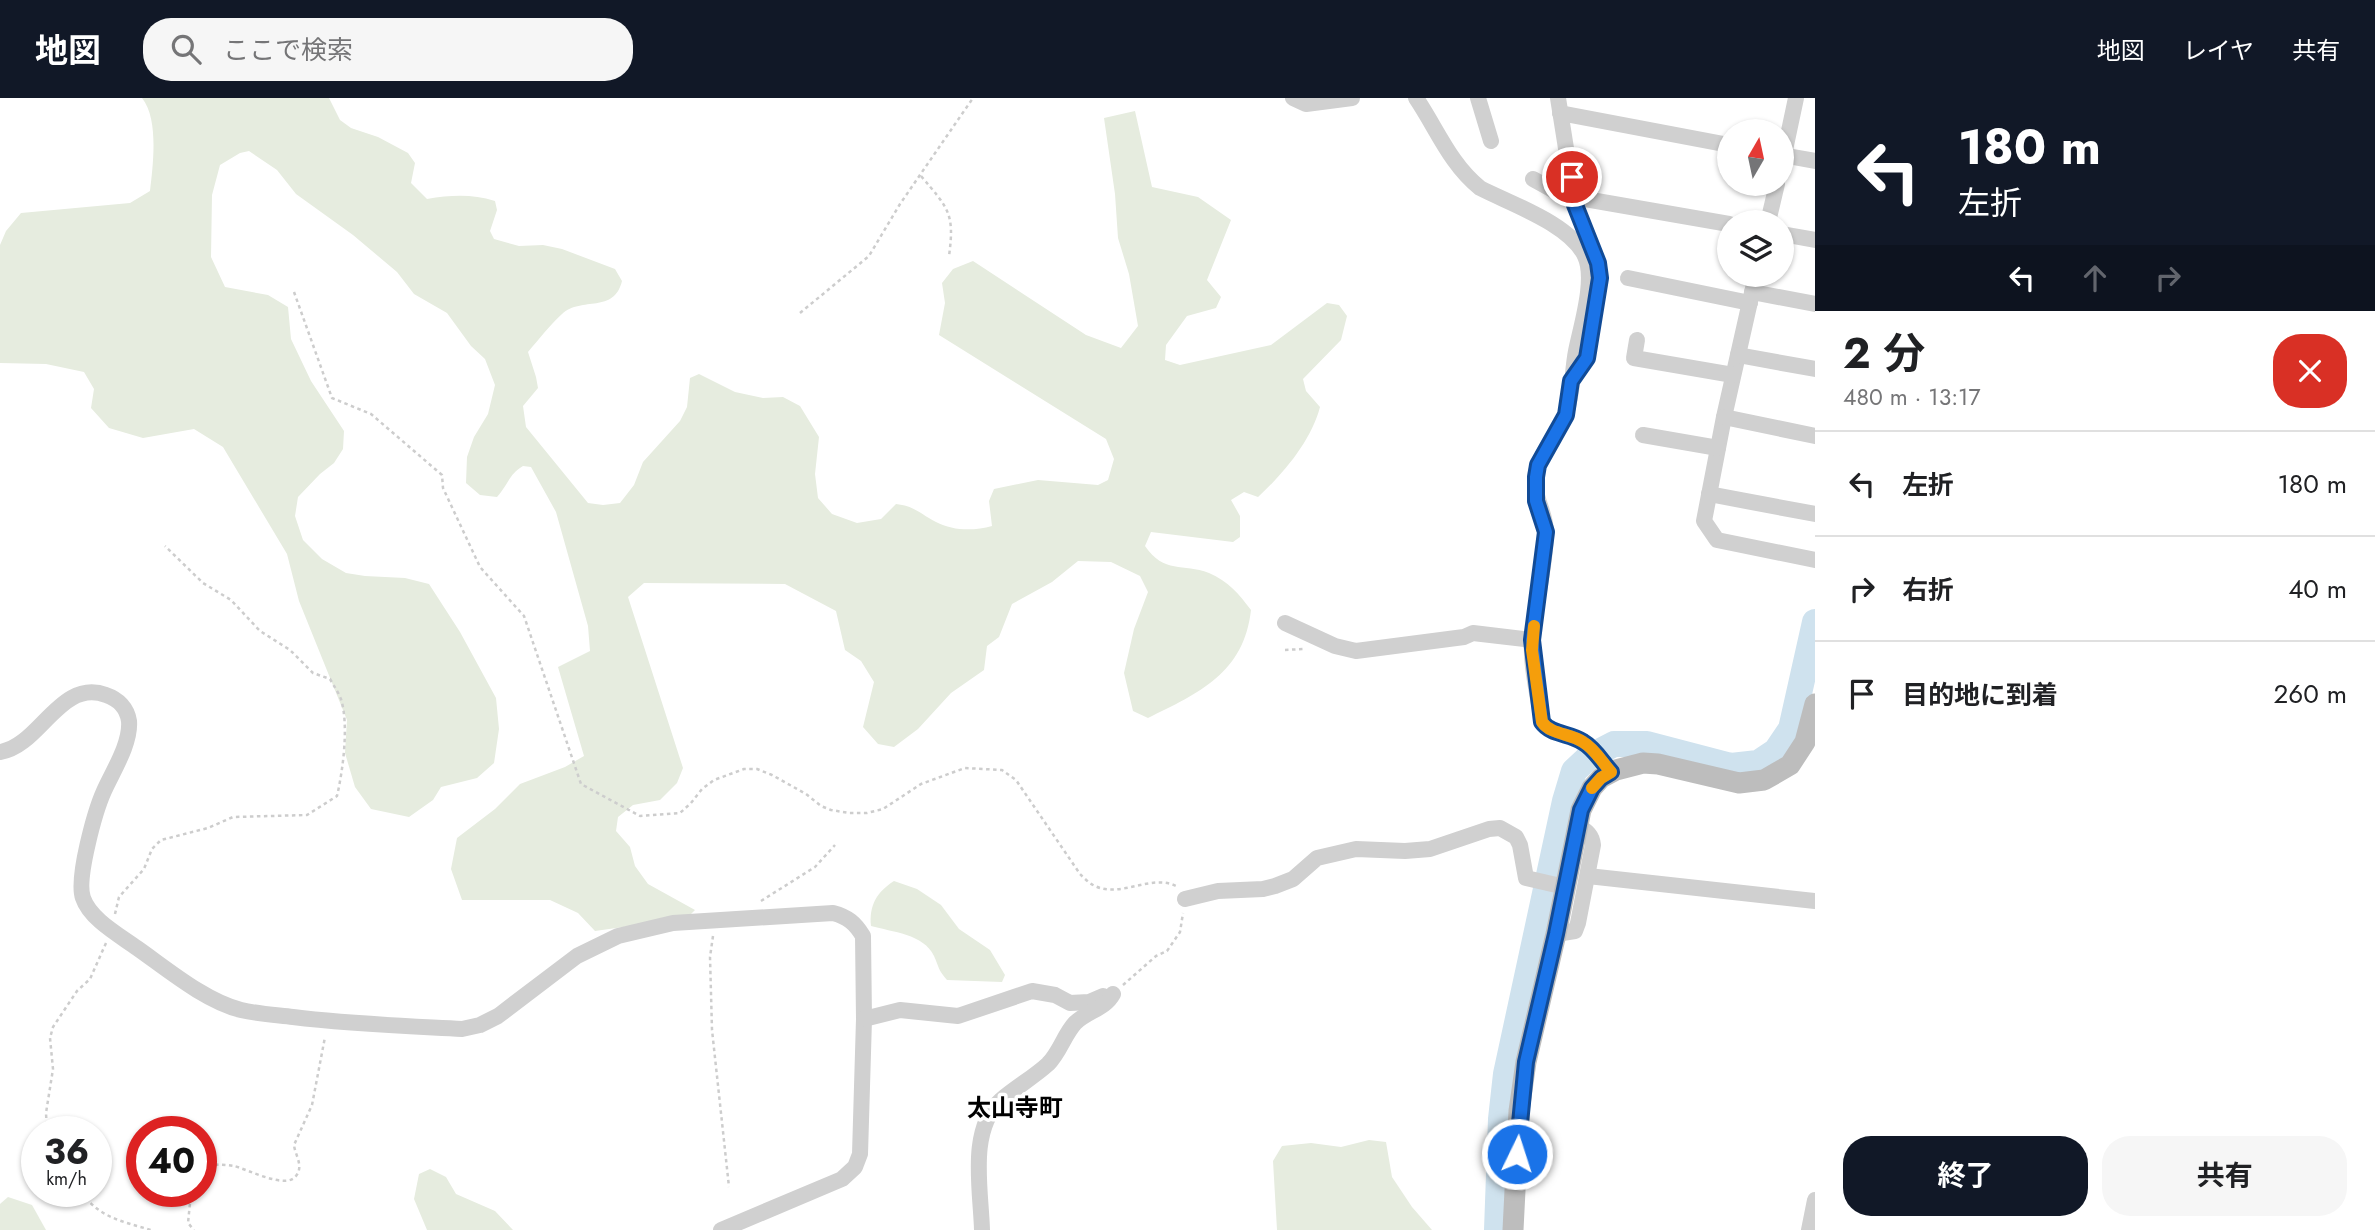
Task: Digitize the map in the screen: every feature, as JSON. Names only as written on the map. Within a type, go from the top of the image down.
[{"type":"street","points":[[1293,98],[1306,104],[1314,104],[1352,98]]},
{"type":"street","points":[[1416,98],[1447,150],[1469,180],[1563,230],[1586,257],[1589,271],[1587,287],[1566,415],[1538,465],[1536,477],[1536,501],[1546,532],[1532,640],[1542,722],[1546,728],[1580,739],[1591,747],[1611,772]]},
{"type":"street","points":[[1478,98],[1491,141]]},
{"type":"street","points":[[1792,119],[1797,98]]},
{"type":"street","points":[[1571,381],[1587,358],[1600,278],[1598,263],[1575,205],[1559,105],[1717,142]]},
{"type":"street","points":[[1794,159],[1815,161]]},
{"type":"street","points":[[1533,179],[1562,195],[1717,222]]},
{"type":"street","points":[[1794,236],[1815,240]]},
{"type":"street","points":[[1629,278],[1751,298],[1815,304]]},
{"type":"street","points":[[1753,287],[1704,522],[1717,540],[1815,559]]},
{"type":"street","points":[[1637,340],[1634,358],[1733,375]]},
{"type":"street","points":[[1738,355],[1815,369]]},
{"type":"street","points":[[1724,417],[1815,436]]},
{"type":"street","points":[[1643,435],[1718,448]]},
{"type":"street","points":[[1709,494],[1815,514]]},
{"type":"street","points":[[1285,623],[1335,646],[1356,651],[1464,637],[1473,633],[1532,640]]},
{"type":"street","points":[[0,752],[25,739],[69,699],[79,694],[105,694],[117,700],[126,710],[129,724],[125,744],[102,795],[82,873],[80,888],[83,901],[92,914],[111,929],[184,980],[240,1010],[327,1021],[462,1029],[480,1025],[498,1016],[577,956],[618,936],[673,923],[832,913],[845,916],[856,925],[863,936],[861,1139],[860,1154],[855,1167],[842,1179],[721,1230]]},
{"type":"street","points":[[1513,1230],[1519,1111],[1526,1062],[1556,934],[1555,885],[1578,826],[1581,810],[1592,788],[1601,778],[1629,765],[1658,764],[1739,783],[1764,780],[1790,765],[1810,744],[1815,704]]},
{"type":"street","points":[[1556,934],[1575,930],[1588,876],[1592,839],[1578,826]]},
{"type":"street","points":[[1185,899],[1218,891],[1275,886],[1293,879],[1317,858],[1356,849],[1430,849],[1489,829],[1500,828],[1516,837],[1526,878],[1555,885]]},
{"type":"street","points":[[1588,876],[1815,901]]},
{"type":"street","points":[[864,1019],[900,1010],[958,1016],[1032,991],[1055,995],[1070,1003],[1079,1004],[1112,994]]},
{"type":"street","points":[[982,1230],[980,1164],[982,1140],[990,1112],[1000,1101],[1047,1065],[1058,1054],[1074,1024],[1108,1002],[1112,994]]},
{"type":"street","points":[[1809,1230],[1815,1200]]},
{"type":"path","points":[[800,313],[870,257],[900,204],[973,98]]},
{"type":"path","points":[[921,176],[948,211],[952,236],[949,256]]},
{"type":"path","points":[[294,292],[332,398],[371,414],[442,475],[443,488],[480,567],[524,616],[581,784],[640,816],[680,813],[702,789],[715,780],[744,769],[757,769],[831,810],[867,813],[883,809],[928,781],[965,768],[1002,770],[1016,779],[1080,874],[1094,886],[1111,889],[1133,888],[1156,882],[1170,883],[1178,888],[1185,899],[1180,932],[1174,942],[1167,951],[1156,956],[1112,994]]},
{"type":"path","points":[[46,1116],[53,1069],[50,1038],[53,1027],[77,991],[90,979],[111,929],[120,897],[144,869],[156,843],[208,828],[233,817],[307,815],[337,796],[342,777],[344,753],[341,701],[330,679],[313,673],[290,650],[260,631],[231,600],[203,583],[165,546]]},
{"type":"path","points":[[759,903],[815,867],[835,845]]},
{"type":"path","points":[[714,934],[710,957],[712,1030],[729,1187]]},
{"type":"path","points":[[217,1165],[237,1167],[283,1181],[296,1176],[299,1163],[294,1145],[312,1105],[327,1021]]},
{"type":"path","points":[[93,1207],[103,1215],[151,1230]]},
{"type":"path","points":[[190,1207],[188,1223],[194,1230]]},
{"type":"shaded area","points":[[142,98],[329,98],[340,120],[351,128],[378,137],[408,153],[415,163],[411,183],[427,199],[462,196],[495,201],[497,210],[490,231],[494,239],[519,246],[543,245],[562,249],[615,269],[622,281],[612,298],[579,306],[562,314],[528,352],[538,388],[523,406],[526,427],[588,503],[620,503],[634,485],[643,462],[680,421],[687,407],[690,378],[699,374],[735,392],[763,398],[783,397],[800,406],[819,437],[815,474],[818,498],[832,514],[857,523],[881,519],[896,504],[913,508],[943,525],[964,529],[992,526],[989,501],[994,489],[1038,480],[1098,485],[1108,480],[1114,459],[1106,439],[939,335],[945,303],[942,283],[953,269],[973,261],[1086,335],[1121,348],[1138,326],[1129,274],[1118,238],[1115,194],[1104,118],[1135,111],[1152,187],[1198,197],[1231,220],[1207,280],[1221,297],[1216,308],[1187,316],[1166,345],[1165,360],[1180,365],[1271,345],[1327,303],[1339,305],[1347,316],[1341,340],[1303,379],[1306,391],[1320,407],[1303,444],[1287,467],[1258,497],[1244,492],[1231,500],[1240,516],[1240,537],[1233,542],[1151,532],[1145,546],[1159,561],[1209,573],[1237,593],[1251,610],[1247,632],[1239,650],[1216,678],[1185,699],[1148,718],[1133,711],[1124,673],[1134,629],[1148,592],[1140,576],[1111,562],[1078,561],[1052,582],[1012,604],[999,637],[987,646],[984,670],[951,693],[918,729],[894,747],[878,744],[863,727],[874,682],[861,661],[845,650],[836,611],[785,584],[644,583],[628,597],[683,768],[677,783],[660,800],[633,805],[618,817],[616,831],[630,847],[635,866],[648,884],[695,910],[687,918],[595,931],[578,913],[550,900],[462,900],[451,869],[457,838],[495,809],[520,784],[565,767],[584,756],[558,667],[590,651],[588,626],[556,512],[531,467],[523,466],[518,469],[497,497],[480,495],[466,483],[467,457],[474,437],[488,414],[495,385],[485,359],[471,346],[447,313],[414,294],[397,272],[353,235],[296,194],[277,170],[249,151],[240,153],[220,165],[212,195],[211,257],[225,287],[268,295],[288,307],[291,339],[311,381],[344,431],[343,449],[334,463],[298,497],[295,516],[303,540],[322,559],[346,573],[405,578],[429,584],[460,632],[496,698],[499,729],[494,763],[477,778],[441,787],[433,800],[409,817],[371,809],[355,787],[345,753],[347,720],[299,601],[287,554],[223,447],[194,429],[143,438],[109,428],[91,408],[94,389],[84,372],[46,364],[0,363],[0,245],[6,231],[21,213],[130,203],[150,191],[153,130]]},
{"type":"shaded area","points":[[894,881],[917,889],[941,905],[959,929],[990,950],[1005,975],[1002,982],[947,980],[934,956],[923,943],[907,935],[871,926],[871,912],[875,900]]},
{"type":"shaded area","points":[[1369,1140],[1386,1142],[1392,1177],[1412,1207],[1432,1230],[1277,1230],[1273,1161],[1282,1146],[1311,1143],[1341,1147]]},
{"type":"shaded area","points":[[430,1169],[446,1177],[456,1194],[495,1211],[513,1230],[427,1230],[414,1199],[419,1174]]},
{"type":"shaded area","points":[[8,1197],[21,1201],[21,1207],[33,1207],[46,1230],[0,1230],[0,1204]]},
{"type":"waterway","points":[[1497,1230],[1501,1119],[1506,1074],[1565,801],[1574,771],[1589,757],[1614,744],[1647,744],[1731,766],[1758,763],[1776,751],[1791,729],[1815,622]]},
{"type":"slow traffic","points":[[1534,626],[1532,650],[1542,722],[1546,728],[1580,739],[1591,747],[1611,772],[1592,788]]},
{"type":"district","name":"太山寺町","points":[[1015,1108]]},
{"type":"route","points":[[1517,1154],[1519,1111],[1526,1062],[1581,810],[1592,788],[1611,772],[1591,747],[1580,739],[1546,728],[1542,722],[1532,650],[1546,532],[1536,501],[1538,465],[1566,415],[1571,381],[1587,358],[1599,294],[1598,263],[1575,205],[1572,177]]}]
